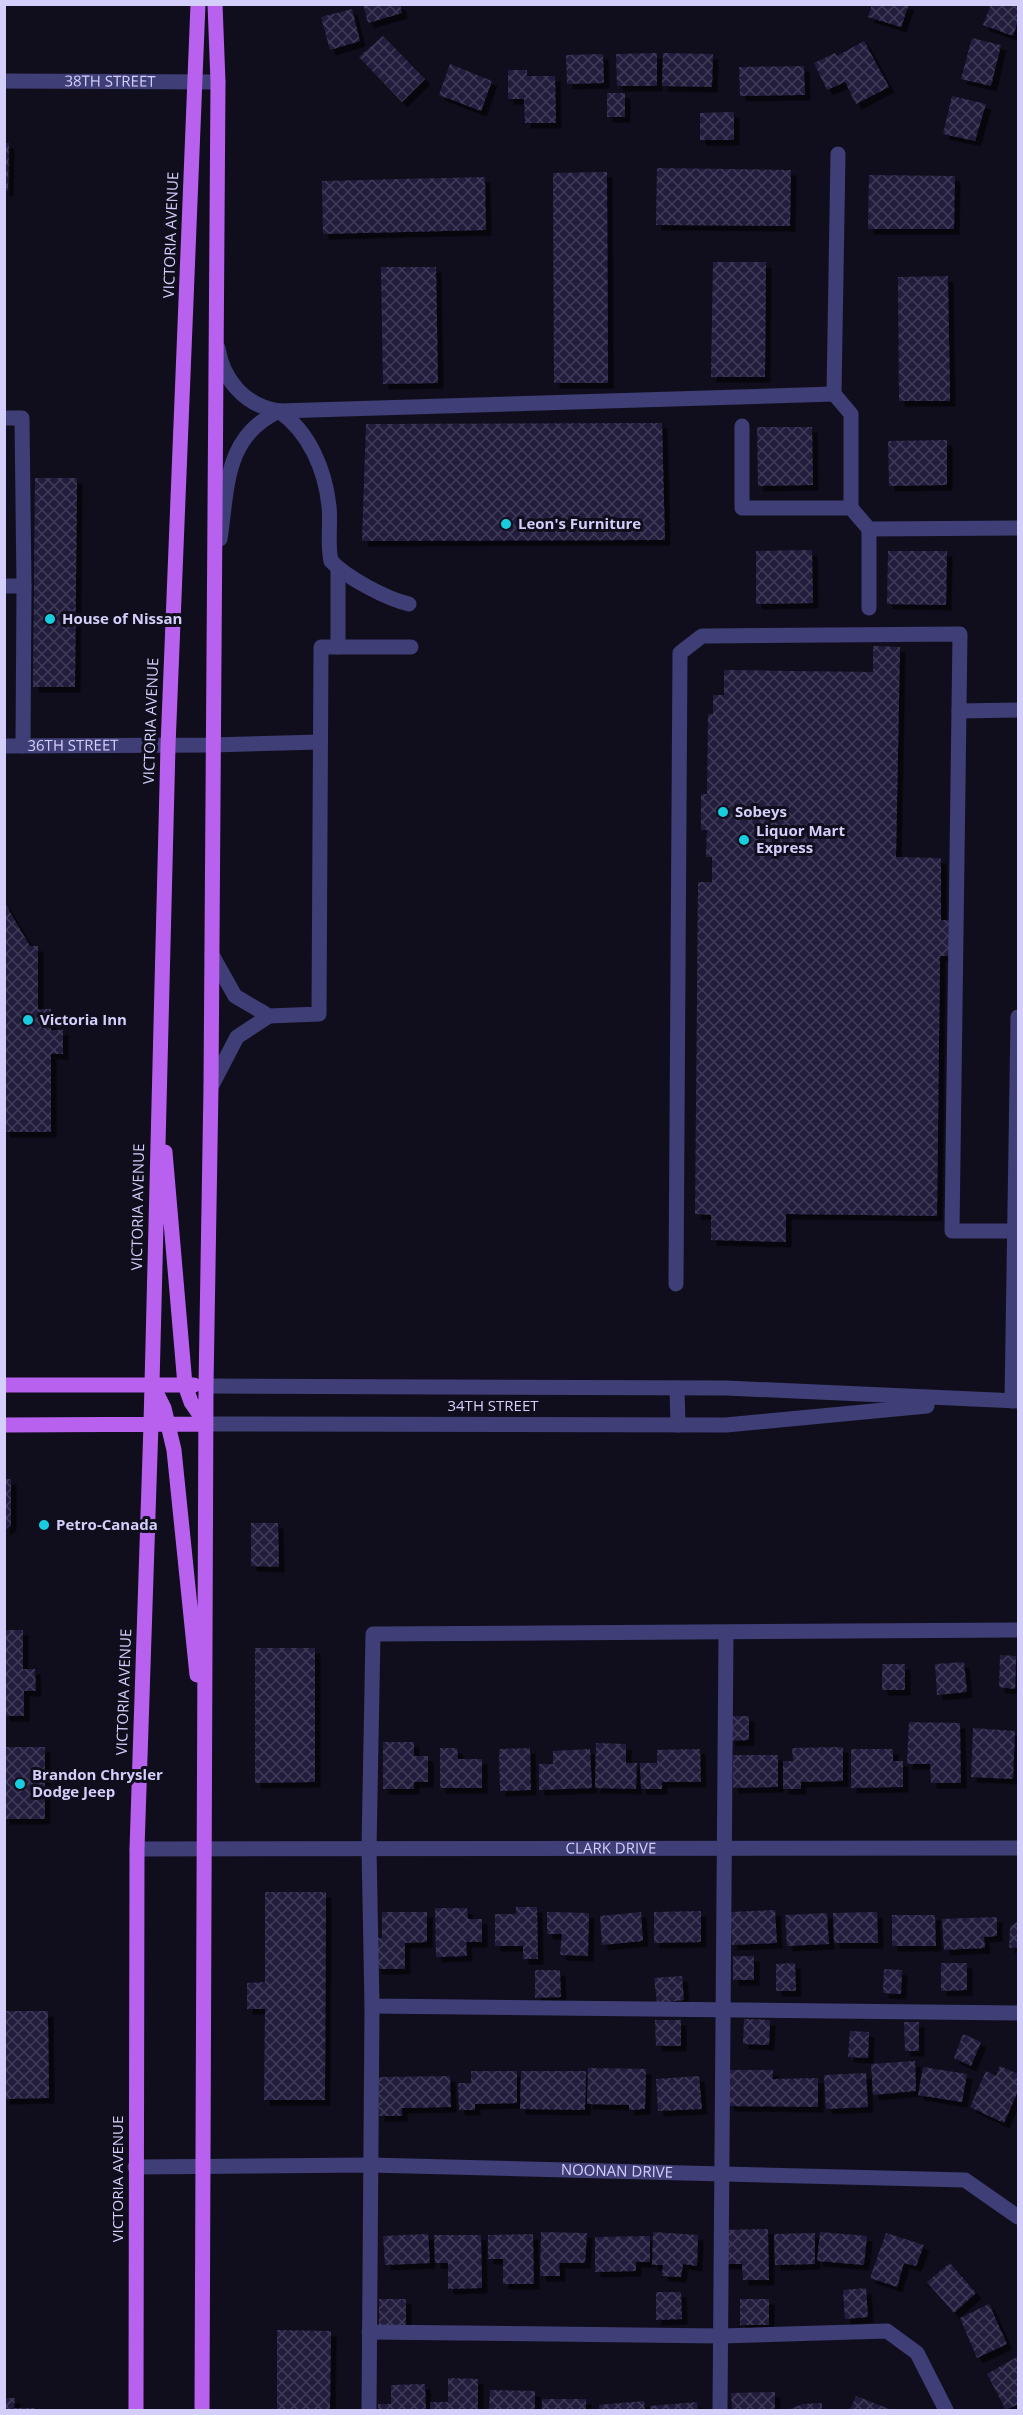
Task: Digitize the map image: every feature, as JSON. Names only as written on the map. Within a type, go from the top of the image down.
[{"type":"main road","name":"VICTORIA AVENUE","points":[[136,2410],[137,1849],[151,1424],[168,746],[198,4]]},
{"type":"main road","points":[[202,2410],[206,1386],[211,1086],[218,82],[215,4]]},
{"type":"main road","points":[[159,1078],[185,1385],[191,1402],[206,1424]]},
{"type":"main road","points":[[151,1384],[164,1408],[174,1450],[205,1752]]},
{"type":"main road","name":"34TH STREET","points":[[4,1385],[206,1386]]},
{"type":"main road","name":"34TH STREET","points":[[4,1425],[206,1424]]},
{"type":"street","name":"38TH STREET","points":[[4,81],[218,82]]},
{"type":"street","points":[[838,154],[834,394],[851,414],[851,508],[869,529],[869,608]]},
{"type":"street","points":[[215,322],[221,362],[230,382],[254,404],[265,409],[279,411],[834,394]]},
{"type":"street","points":[[279,411],[293,421],[306,436],[325,483],[329,507],[331,561],[338,568],[390,597],[409,604]]},
{"type":"street","points":[[213,587],[229,478],[238,446],[247,432],[264,418],[279,411]]},
{"type":"street","points":[[4,418],[22,418],[23,746]]},
{"type":"street","points":[[742,426],[742,508],[851,508]]},
{"type":"street","points":[[869,529],[1018,528]]},
{"type":"street","points":[[338,568],[338,647]]},
{"type":"street","points":[[4,586],[24,586]]},
{"type":"street","points":[[676,1284],[680,653],[702,636],[960,634],[952,1231],[1015,1231]]},
{"type":"street","points":[[211,1086],[237,1037],[269,1016],[319,1014],[321,647],[411,648]]},
{"type":"street","points":[[959,711],[1018,710]]},
{"type":"street","name":"36TH STREET","points":[[4,746],[168,746],[320,742]]},
{"type":"street","points":[[212,956],[235,996],[269,1016]]},
{"type":"street","points":[[1015,1401],[1018,1017]]},
{"type":"street","name":"34TH STREET","points":[[206,1386],[726,1388],[1015,1401]]},
{"type":"street","points":[[677,1388],[678,1425]]},
{"type":"street","name":"34TH STREET","points":[[206,1424],[726,1425],[981,1401]]},
{"type":"street","points":[[369,2410],[369,2165],[372,2006],[369,1848],[373,1634],[1018,1630]]},
{"type":"street","points":[[720,2410],[726,1633]]},
{"type":"street","name":"CLARK DRIVE","points":[[137,1849],[1018,1848]]},
{"type":"street","points":[[372,2006],[1018,2013]]},
{"type":"street","name":"NOONAN DRIVE","points":[[135,2167],[369,2165],[965,2180],[1018,2217]]},
{"type":"street","points":[[369,2332],[721,2336],[887,2331],[917,2353],[946,2410]]},
{"type":"building","points":[[363,4],[400,4],[402,13],[368,23]]},
{"type":"building","points":[[872,4],[909,4],[901,27],[868,17]]},
{"type":"building","points":[[991,4],[1018,4],[1018,20],[1013,36],[983,25]]},
{"type":"building","points":[[352,9],[360,41],[330,50],[321,17]]},
{"type":"building","points":[[383,36],[425,79],[402,102],[359,57]]},
{"type":"building","points":[[972,38],[1001,45],[991,86],[961,79]]},
{"type":"building","points":[[864,41],[889,87],[856,104],[845,82],[827,90],[814,63],[835,53],[837,56]]},
{"type":"building","points":[[657,53],[657,86],[617,86],[616,54]]},
{"type":"building","points":[[663,53],[713,54],[712,87],[662,86]]},
{"type":"building","points":[[603,54],[604,83],[567,84],[566,55]]},
{"type":"building","points":[[450,64],[492,81],[481,111],[439,95]]},
{"type":"building","points":[[804,66],[805,95],[740,96],[739,67]]},
{"type":"building","points":[[508,70],[527,70],[527,76],[555,76],[556,123],[525,123],[524,99],[508,99]]},
{"type":"building","points":[[607,93],[625,93],[625,117],[607,117]]},
{"type":"building","points":[[952,96],[986,104],[975,141],[943,134]]},
{"type":"building","points":[[734,112],[734,140],[700,140],[700,113]]},
{"type":"building","points":[[4,143],[9,143],[8,191],[4,191]]},
{"type":"building","points":[[657,168],[791,170],[790,226],[656,225]]},
{"type":"building","points":[[607,172],[608,383],[554,383],[553,173]]},
{"type":"building","points":[[869,175],[955,176],[954,229],[868,229]]},
{"type":"building","points":[[485,177],[486,230],[323,234],[322,181]]},
{"type":"building","points":[[713,262],[766,262],[765,377],[711,377]]},
{"type":"building","points":[[381,267],[436,267],[438,383],[383,384]]},
{"type":"building","points":[[948,276],[950,401],[899,401],[898,277]]},
{"type":"building","points":[[662,423],[665,540],[362,541],[366,424]]},
{"type":"building","points":[[757,427],[812,427],[813,485],[758,486]]},
{"type":"building","points":[[947,440],[947,485],[889,486],[888,441]]},
{"type":"building","points":[[35,478],[77,478],[75,687],[33,687]]},
{"type":"building","points":[[812,550],[813,603],[756,604],[756,551]]},
{"type":"building","points":[[888,551],[947,551],[946,605],[887,604]]},
{"type":"building","points":[[873,646],[900,647],[896,857],[941,858],[941,920],[952,920],[951,956],[940,956],[937,1216],[786,1214],[786,1242],[711,1240],[711,1215],[695,1214],[698,882],[712,882],[712,857],[706,857],[707,830],[701,830],[701,794],[707,794],[708,714],[713,714],[713,695],[724,695],[724,670],[873,672]]},
{"type":"building","name":"Victoria Inn","points":[[4,902],[30,946],[38,946],[38,1009],[51,1009],[51,1030],[63,1030],[63,1054],[51,1054],[51,1132],[4,1132]]},
{"type":"building","points":[[4,1479],[11,1479],[11,1525],[4,1531]]},
{"type":"building","points":[[251,1523],[278,1523],[279,1567],[251,1566]]},
{"type":"building","points":[[4,1630],[23,1630],[23,1669],[35,1669],[36,1691],[24,1691],[24,1716],[4,1716]]},
{"type":"building","points":[[255,1648],[315,1648],[315,1782],[255,1783]]},
{"type":"building","points":[[1000,1655],[1016,1656],[1015,1689],[999,1687]]},
{"type":"building","points":[[964,1662],[967,1692],[937,1695],[935,1664]]},
{"type":"building","points":[[882,1664],[905,1664],[905,1690],[882,1690]]},
{"type":"building","points":[[729,1716],[749,1716],[749,1740],[730,1741]]},
{"type":"building","points":[[909,1722],[960,1723],[961,1783],[931,1783],[930,1764],[907,1764]]},
{"type":"building","points":[[973,1728],[1015,1731],[1013,1779],[971,1777]]},
{"type":"building","points":[[383,1742],[414,1742],[414,1756],[428,1756],[428,1782],[414,1782],[414,1789],[383,1789]]},
{"type":"building","points":[[596,1743],[626,1744],[626,1763],[637,1763],[636,1789],[595,1788]]},
{"type":"building","points":[[4,1747],[45,1747],[45,1819],[4,1819]]},
{"type":"building","points":[[843,1747],[843,1781],[801,1782],[801,1789],[783,1789],[783,1761],[793,1761],[792,1748]]},
{"type":"building","points":[[440,1748],[457,1748],[458,1759],[482,1759],[482,1788],[440,1788]]},
{"type":"building","points":[[530,1748],[531,1790],[500,1791],[499,1749]]},
{"type":"building","points":[[590,1749],[592,1788],[539,1790],[539,1764],[553,1764],[553,1751]]},
{"type":"building","points":[[700,1749],[701,1782],[662,1782],[662,1789],[641,1789],[640,1763],[657,1763],[657,1750]]},
{"type":"building","points":[[851,1749],[893,1749],[893,1761],[903,1761],[903,1787],[851,1788]]},
{"type":"building","points":[[733,1755],[778,1755],[778,1787],[733,1788]]},
{"type":"building","points":[[265,1892],[326,1892],[325,2100],[264,2100],[265,2009],[247,2009],[247,1983],[265,1982]]},
{"type":"building","points":[[516,1907],[537,1907],[538,1959],[523,1959],[523,1946],[495,1946],[495,1914],[516,1914]]},
{"type":"building","points":[[435,1908],[467,1908],[468,1919],[482,1919],[482,1942],[466,1942],[467,1956],[436,1957]]},
{"type":"building","points":[[775,1910],[777,1943],[732,1945],[730,1912]]},
{"type":"building","points":[[701,1911],[701,1942],[654,1943],[654,1912]]},
{"type":"building","points":[[382,1912],[427,1912],[427,1942],[405,1943],[405,1969],[376,1969],[375,1938],[382,1938]]},
{"type":"building","points":[[547,1912],[589,1913],[588,1956],[560,1955],[562,1934],[547,1934]]},
{"type":"building","points":[[641,1912],[643,1941],[602,1945],[600,1916]]},
{"type":"building","points":[[877,1912],[878,1943],[834,1943],[833,1913]]},
{"type":"building","points":[[827,1913],[829,1944],[787,1946],[785,1915]]},
{"type":"building","points":[[892,1915],[935,1915],[936,1946],[892,1946]]},
{"type":"building","points":[[997,1917],[997,1936],[984,1937],[985,1948],[944,1950],[942,1919]]},
{"type":"building","points":[[1018,1921],[1018,1947],[1009,1948],[1010,1927]]},
{"type":"building","points":[[733,1956],[754,1956],[754,1980],[733,1980]]},
{"type":"building","points":[[795,1963],[796,1991],[776,1991],[776,1964]]},
{"type":"building","points":[[941,1963],[967,1963],[967,1990],[941,1991]]},
{"type":"building","points":[[884,1969],[902,1970],[901,1994],[883,1993]]},
{"type":"building","points":[[535,1970],[560,1970],[561,1997],[535,1998]]},
{"type":"building","points":[[682,1976],[684,2000],[657,2003],[654,1978]]},
{"type":"building","points":[[4,2011],[48,2011],[49,2098],[4,2099]]},
{"type":"building","points":[[744,2019],[770,2020],[769,2045],[743,2044]]},
{"type":"building","points":[[655,2020],[681,2020],[681,2046],[656,2046]]},
{"type":"building","points":[[904,2022],[919,2022],[919,2051],[905,2051]]},
{"type":"building","points":[[850,2031],[869,2032],[868,2058],[848,2057]]},
{"type":"building","points":[[963,2034],[981,2042],[971,2066],[954,2058]]},
{"type":"building","points":[[915,2061],[916,2091],[873,2095],[871,2064]]},
{"type":"building","points":[[1000,2066],[1018,2074],[1018,2091],[1004,2123],[970,2107],[986,2071],[996,2076]]},
{"type":"building","points":[[923,2067],[967,2074],[962,2102],[918,2095]]},
{"type":"building","points":[[588,2068],[646,2069],[645,2109],[629,2110],[629,2105],[587,2104]]},
{"type":"building","points":[[728,2070],[773,2070],[773,2079],[818,2078],[818,2107],[729,2106]]},
{"type":"building","points":[[471,2071],[517,2071],[517,2103],[475,2104],[475,2110],[459,2110],[458,2083],[471,2083]]},
{"type":"building","points":[[521,2071],[586,2071],[585,2110],[520,2109]]},
{"type":"building","points":[[866,2073],[868,2107],[826,2109],[824,2075]]},
{"type":"building","points":[[450,2076],[451,2107],[402,2108],[402,2116],[379,2116],[379,2077]]},
{"type":"building","points":[[699,2076],[702,2109],[658,2111],[656,2079]]},
{"type":"building","points":[[768,2229],[769,2280],[743,2280],[742,2264],[723,2264],[722,2230]]},
{"type":"building","points":[[541,2232],[587,2233],[585,2263],[559,2263],[560,2276],[540,2276]]},
{"type":"building","points":[[653,2232],[698,2235],[697,2266],[683,2264],[681,2277],[662,2276],[663,2265],[652,2265]]},
{"type":"building","points":[[820,2232],[867,2236],[864,2265],[817,2261]]},
{"type":"building","points":[[815,2233],[815,2264],[775,2265],[774,2234]]},
{"type":"building","points":[[886,2233],[924,2245],[916,2266],[904,2263],[897,2287],[870,2278]]},
{"type":"building","points":[[428,2234],[430,2263],[385,2265],[383,2236]]},
{"type":"building","points":[[533,2234],[534,2284],[503,2284],[503,2259],[488,2259],[488,2235]]},
{"type":"building","points":[[434,2235],[481,2235],[482,2288],[448,2289],[448,2263],[435,2263]]},
{"type":"building","points":[[650,2236],[650,2262],[636,2262],[636,2271],[595,2272],[595,2237]]},
{"type":"building","points":[[950,2263],[976,2293],[954,2313],[927,2282]]},
{"type":"building","points":[[866,2288],[868,2317],[845,2319],[843,2290]]},
{"type":"building","points":[[656,2292],[681,2292],[682,2319],[656,2320]]},
{"type":"building","points":[[379,2299],[406,2299],[406,2325],[379,2325]]},
{"type":"building","points":[[740,2299],[769,2299],[769,2325],[740,2325]]},
{"type":"building","points":[[989,2304],[1007,2344],[977,2358],[960,2318]]},
{"type":"building","points":[[277,2330],[331,2331],[330,2410],[277,2410]]},
{"type":"building","points":[[1017,2357],[1018,2404],[1006,2410],[987,2374]]},
{"type":"building","points":[[448,2378],[478,2379],[478,2410],[430,2410],[430,2402],[448,2402]]},
{"type":"building","points":[[425,2384],[426,2410],[378,2410],[378,2404],[391,2404],[391,2385]]},
{"type":"building","points":[[490,2390],[535,2391],[535,2410],[489,2410]]},
{"type":"building","points":[[775,2392],[775,2410],[732,2410],[731,2393]]},
{"type":"building","points":[[856,2396],[892,2410],[850,2410]]},
{"type":"building","points":[[5,2398],[15,2398],[14,2408],[35,2408],[35,2410],[5,2410]]},
{"type":"building","points":[[542,2399],[586,2399],[586,2410],[542,2410]]},
{"type":"building","points":[[644,2401],[645,2410],[599,2410],[599,2405]]},
{"type":"building","points":[[697,2402],[698,2410],[651,2410],[650,2406]]},
{"type":"building","points":[[822,2403],[822,2410],[787,2410],[803,2404]]},
{"type":"place","name":"Leon's Furniture","points":[[506,524]]},
{"type":"place","name":"House of Nissan","points":[[50,619]]},
{"type":"place","name":"Sobeys","points":[[723,812]]},
{"type":"place","name":"Liquor Mart Express","points":[[744,840]]},
{"type":"place","name":"Victoria Inn","points":[[28,1020]]},
{"type":"place","name":"Petro-Canada","points":[[44,1525]]},
{"type":"place","name":"Brandon Chrysler Dodge Jeep","points":[[20,1784]]}]
